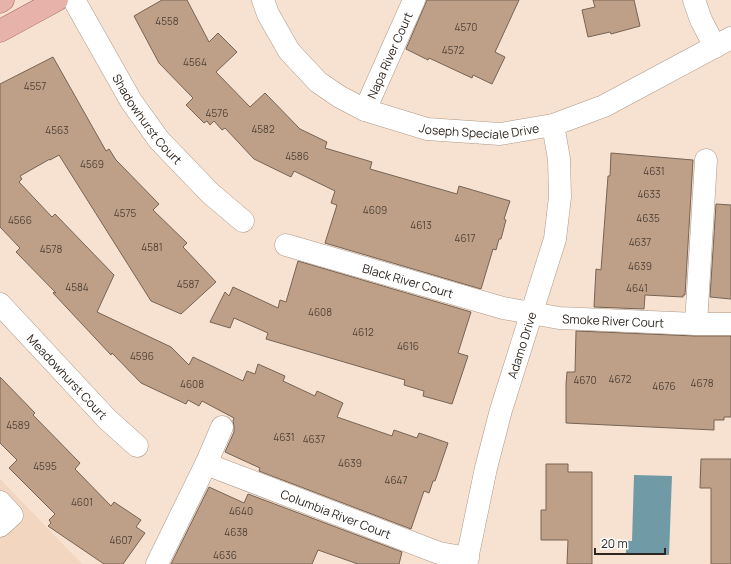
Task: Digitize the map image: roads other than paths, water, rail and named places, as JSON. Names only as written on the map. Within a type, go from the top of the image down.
[{"type":"main road","points":[[0,31],[57,0]]},
{"type":"street","name":"Shadowhurst Court","points":[[74,0],[131,102],[159,140],[210,193],[242,220]]},
{"type":"street","name":"Joseph Speciale Drive","points":[[263,0],[268,14],[289,51],[318,82],[340,97],[365,110],[427,129],[500,134],[553,125],[604,106],[723,43]]},
{"type":"street","name":"Napa River Court","points":[[365,110],[414,0]]},
{"type":"street","points":[[694,0],[702,20],[723,43]]},
{"type":"street","name":"Adamo Drive","points":[[467,561],[486,468],[500,410],[555,239],[560,196],[559,159],[553,125]]},
{"type":"street","points":[[696,324],[706,160]]},
{"type":"street","name":"Black River Court","points":[[286,244],[503,308],[531,313]]},
{"type":"street","name":"Meadowhurst Court","points":[[0,304],[107,419],[137,446]]},
{"type":"street","name":"Smoke River Court","points":[[531,313],[559,318],[696,324],[731,324]]},
{"type":"street","points":[[157,564],[206,464],[222,427]]},
{"type":"street","name":"Columbia River Court","points":[[206,464],[439,553],[467,561]]},
{"type":"street","points":[[0,502],[12,515],[0,526]]},
{"type":"water","points":[[634,475],[672,476],[669,555],[626,554],[626,541],[632,541]]}]
